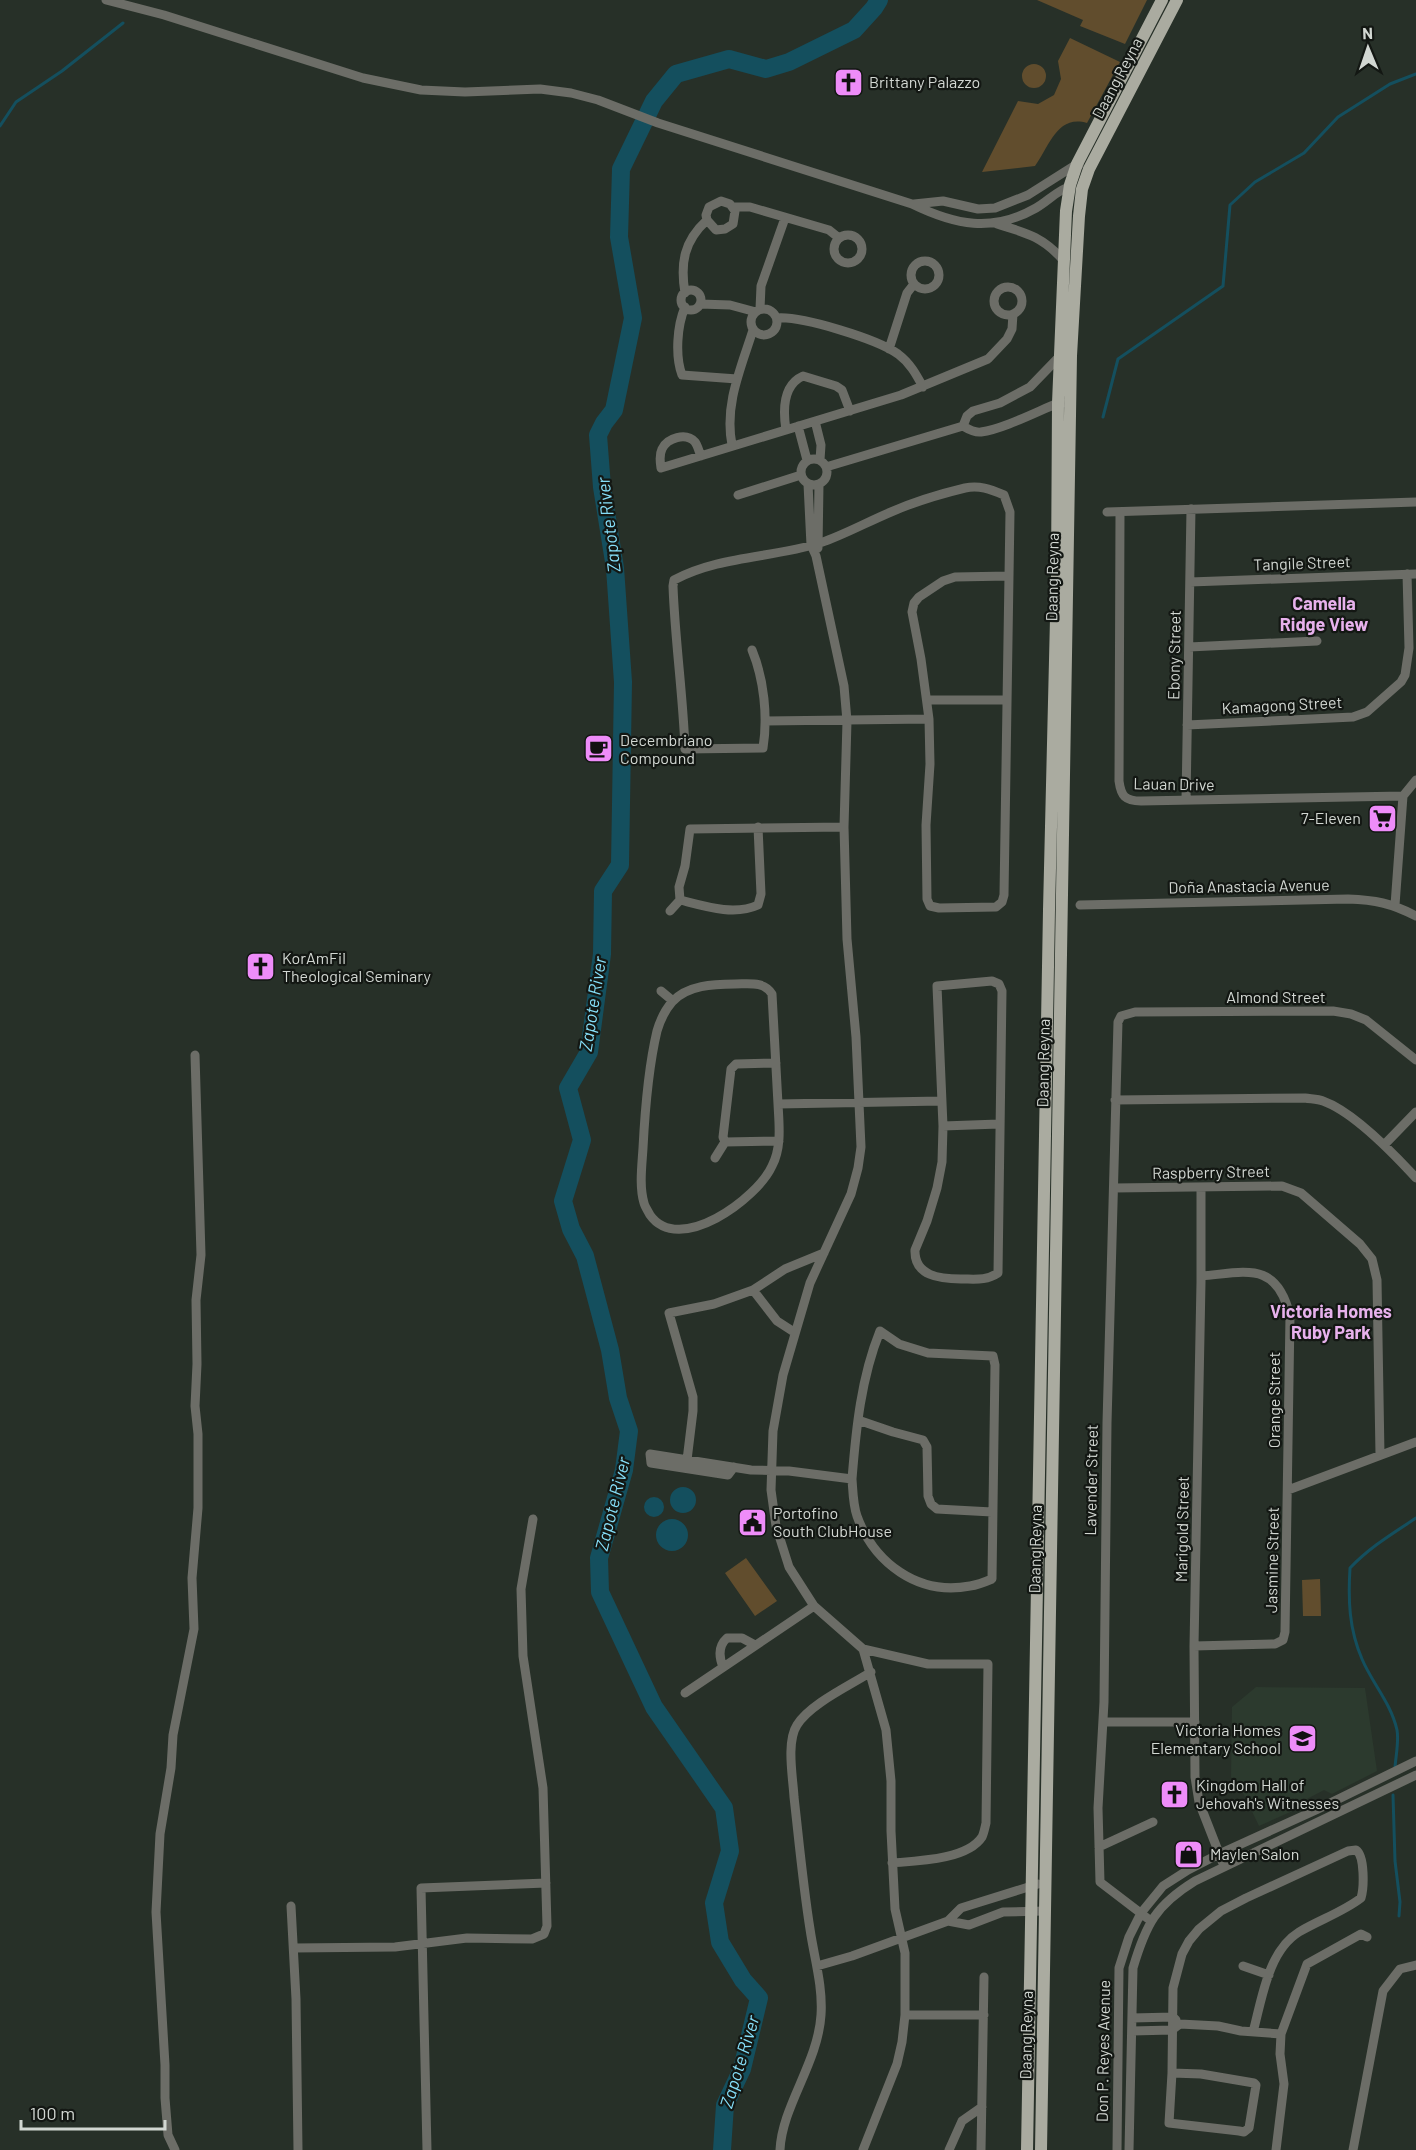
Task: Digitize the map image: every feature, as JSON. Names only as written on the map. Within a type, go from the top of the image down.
[{"type":"main road","name":"Daang Reyna","points":[[1027,2150],[1057,578],[1058,403],[1065,357],[1083,166],[1162,0]]},
{"type":"main road","name":"Daang Reyna","points":[[1041,2150],[1071,403],[1065,357],[1066,212],[1070,185],[1177,0]]},
{"type":"main road","points":[[1049,910],[1062,910]]},
{"type":"street","points":[[106,0],[164,15],[395,86],[455,92],[540,89],[598,100],[658,123],[912,204],[939,217],[963,222],[994,223],[1010,220],[1036,208],[1070,185],[1082,189]]},
{"type":"street","points":[[912,204],[943,201],[978,209],[995,208],[1028,195],[1083,166]]},
{"type":"street","points":[[733,207],[736,215],[730,227],[716,230],[707,220],[707,211],[712,204],[721,201],[733,207],[750,207],[829,230],[839,238]]},
{"type":"street","points":[[732,445],[729,432],[732,397],[753,330],[751,321],[758,310],[761,286],[785,218]]},
{"type":"street","points":[[685,293],[681,271],[683,260],[695,231],[707,220]]},
{"type":"street","points":[[994,223],[1034,237],[1051,246],[1064,261]]},
{"type":"street","points":[[889,349],[907,293],[914,284]]},
{"type":"street","points":[[700,304],[700,297],[696,292],[690,290],[685,293],[681,301],[691,310],[700,304],[771,310],[777,318],[776,328],[768,335],[758,334],[753,330]]},
{"type":"street","points":[[685,307],[680,319],[678,366],[682,375],[737,379]]},
{"type":"street","points":[[701,456],[694,441],[677,437],[669,440],[662,448],[661,468],[701,456],[732,445],[850,411],[923,387],[988,359],[1007,339],[1012,329],[1013,314]]},
{"type":"street","points":[[777,318],[796,318],[889,349],[914,369],[923,387]]},
{"type":"street","points":[[963,426],[967,416],[973,411],[1000,403],[1030,387],[1065,357]]},
{"type":"street","points":[[786,430],[784,405],[792,384],[803,376],[842,390],[850,411]]},
{"type":"street","points":[[823,463],[963,426],[980,432],[1058,403],[1071,403]]},
{"type":"street","points":[[815,421],[826,476],[819,484],[815,544]]},
{"type":"street","points":[[798,426],[807,460]]},
{"type":"street","points":[[823,463],[816,458],[807,460],[802,467],[801,475],[808,484],[816,556],[844,686],[847,720],[844,827],[847,939],[860,1101],[861,1147],[851,1194],[810,1283],[794,1332],[776,1409],[771,1471],[772,1505],[782,1549],[799,1585],[814,1606],[862,1649],[886,1730],[890,1757],[892,1863],[896,1909],[905,1953],[905,2015],[897,2064],[863,2150]]},
{"type":"street","points":[[738,495],[801,475]]},
{"type":"street","points":[[808,484],[819,484]]},
{"type":"street","points":[[752,650],[760,677],[765,722],[763,748],[685,749],[674,580],[684,574],[737,559],[758,557],[815,544],[907,506],[977,486],[1004,495],[1010,512],[1009,576],[1007,700],[1004,895],[1002,902],[996,907],[939,908],[930,906],[927,899],[926,825],[930,764],[929,719],[912,612],[914,603],[919,597],[943,581],[956,577],[1009,576]]},
{"type":"street","points":[[1107,512],[1416,502]]},
{"type":"street","name":"Ebony Street","points":[[1186,800],[1191,509]]},
{"type":"street","name":"Lauan Drive","points":[[1120,512],[1120,790],[1126,799],[1134,801],[1404,796]]},
{"type":"street","name":"Tangile Street","points":[[1190,582],[1412,574]]},
{"type":"street","name":"Kamagong Street","points":[[1187,725],[1353,717],[1367,712],[1401,682],[1408,667],[1412,574]]},
{"type":"street","points":[[1189,647],[1317,641]]},
{"type":"street","points":[[927,700],[1007,700]]},
{"type":"street","points":[[765,722],[929,719]]},
{"type":"street","points":[[1395,905],[1404,796],[1416,780]]},
{"type":"street","points":[[680,900],[720,909],[750,908],[758,904],[761,894],[758,827]]},
{"type":"street","points":[[670,911],[680,900],[679,887],[685,866],[690,829],[844,827]]},
{"type":"street","name":"Doña Anastacia Avenue","points":[[1080,905],[1348,899],[1381,901],[1395,905],[1416,916]]},
{"type":"street","points":[[992,981],[999,984],[1002,991],[999,1124],[998,1273],[988,1279],[934,1278],[919,1265],[915,1258],[915,1250],[937,1188],[942,1162],[943,1126],[937,986],[992,981]]},
{"type":"street","points":[[711,984],[759,984],[768,988],[772,994],[776,1063],[779,1141],[772,1167],[767,1174],[743,1200],[725,1214],[700,1226],[683,1229],[669,1228],[655,1222],[644,1202],[642,1171],[645,1104],[658,1029],[673,1001],[685,992],[711,984]]},
{"type":"street","points":[[661,991],[673,1001]]},
{"type":"street","name":"Almond Street","points":[[1121,1016],[1135,1012],[1332,1011],[1351,1014],[1366,1020],[1416,1060]]},
{"type":"street","name":"Lavender Street","points":[[1121,1016],[1116,1030],[1103,1722],[1098,1808],[1100,1882],[1151,1921]]},
{"type":"street","points":[[175,2150],[168,2135],[165,2098],[156,1912],[160,1834],[171,1768],[173,1735],[194,1629],[192,1578],[198,1508],[196,1300],[201,1255],[195,1055]]},
{"type":"street","points":[[715,1158],[725,1142],[723,1129],[731,1069],[736,1064],[776,1063]]},
{"type":"street","points":[[1115,1100],[1305,1098],[1322,1100],[1339,1108],[1384,1144],[1416,1178]]},
{"type":"street","points":[[778,1104],[941,1101]]},
{"type":"street","points":[[1384,1144],[1416,1112]]},
{"type":"street","points":[[943,1126],[999,1124]]},
{"type":"street","points":[[725,1142],[779,1141]]},
{"type":"street","name":"Raspberry Street","points":[[1114,1188],[1282,1186],[1301,1193],[1367,1252],[1372,1259],[1377,1280],[1380,1455]]},
{"type":"street","name":"Marigold Street","points":[[1201,1188],[1202,1276],[1194,1646],[1195,1777],[1196,1790],[1224,1866]]},
{"type":"street","points":[[687,1460],[693,1397],[669,1313],[714,1304],[753,1290],[785,1269],[824,1253]]},
{"type":"street","name":"Orange Street","points":[[1202,1276],[1258,1273],[1271,1278],[1280,1288],[1286,1300],[1290,1316],[1288,1490]]},
{"type":"street","points":[[753,1290],[777,1321],[794,1332]]},
{"type":"street","points":[[880,1331],[899,1344],[928,1353],[993,1356],[995,1365],[992,1579],[970,1586],[951,1588],[929,1585],[908,1577],[890,1566],[876,1550],[856,1514],[852,1479],[865,1379],[880,1331]]},
{"type":"street","points":[[858,1420],[922,1440],[927,1447],[928,1496],[931,1504],[937,1509],[992,1512]]},
{"type":"street","name":"Jasmine Street","points":[[1194,1646],[1275,1644],[1283,1640],[1288,1490],[1416,1442]]},
{"type":"street","points":[[734,1467],[728,1475],[651,1463],[650,1454],[734,1467],[852,1479]]},
{"type":"street","points":[[294,1948],[395,1947],[459,1939],[532,1939],[544,1934],[548,1926],[543,1788],[523,1645],[521,1589],[533,1519]]},
{"type":"street","points":[[685,1693],[814,1606]]},
{"type":"street","points":[[723,1667],[720,1660],[720,1649],[727,1638],[742,1638],[755,1645]]},
{"type":"street","points":[[862,1649],[928,1664],[988,1664],[986,1823],[982,1837],[964,1850],[937,1859],[892,1863]]},
{"type":"street","points":[[780,2150],[783,2130],[817,2039],[821,2002],[802,1878],[793,1784],[792,1738],[802,1718],[870,1672]]},
{"type":"street","points":[[1103,1722],[1195,1722]]},
{"type":"street","name":"Don P. Reyes Avenue","points":[[1117,2150],[1119,1968],[1129,1937],[1141,1913],[1163,1886],[1219,1854],[1416,1761]]},
{"type":"street","name":"Don P. Reyes Avenue","points":[[1129,2150],[1133,1968],[1141,1940],[1151,1921],[1172,1895],[1224,1866],[1416,1775]]},
{"type":"street","points":[[1099,1847],[1153,1822]]},
{"type":"street","points":[[1172,2073],[1201,2074],[1254,2083],[1256,2085],[1249,2128],[1244,2132],[1239,2132],[1168,2123],[1172,2073],[1176,2027],[1173,2017],[1173,1988],[1182,1954],[1199,1929],[1221,1911],[1348,1851],[1360,1852],[1363,1890],[1361,1898],[1291,1937],[1281,1949],[1269,1975],[1253,2032]]},
{"type":"street","points":[[948,1921],[961,1908],[1032,1884],[1046,1882]]},
{"type":"street","points":[[427,2150],[421,1888],[546,1883]]},
{"type":"street","points":[[1014,1890],[1015,1911]]},
{"type":"street","points":[[981,1901],[986,1918]]},
{"type":"street","points":[[291,1906],[298,2150]]},
{"type":"street","points":[[817,1965],[852,1956],[948,1921],[969,1924],[1003,1912],[1045,1911]]},
{"type":"street","points":[[1276,2150],[1284,2084],[1280,2054],[1281,2034],[1307,1964],[1360,1934],[1368,1937]]},
{"type":"street","points":[[1353,2150],[1383,1991],[1400,1969],[1416,1965]]},
{"type":"street","points":[[1243,1966],[1269,1975]]},
{"type":"street","points":[[981,2150],[984,1977]]},
{"type":"street","points":[[905,2015],[984,2015]]},
{"type":"street","points":[[1132,2018],[1173,2017]]},
{"type":"street","points":[[1131,2031],[1218,2026],[1281,2034]]},
{"type":"street","points":[[1118,2054],[1131,2054]]},
{"type":"street","points":[[950,2150],[962,2121],[982,2107]]},
{"type":"shaded area","points":[[1037,0],[1147,0],[1125,44],[1080,26],[1083,20]]},
{"type":"shaded area","points":[[1070,38],[1120,62],[1087,123],[1077,121],[1061,128],[1035,166],[982,172],[1018,101],[1038,104],[1054,95],[1061,79],[1058,61]]},
{"type":"shaded area","points":[[1034,64],[1043,67],[1046,76],[1043,85],[1034,88],[1025,85],[1022,76],[1025,67]]},
{"type":"shaded area","points":[[746,1558],[777,1601],[755,1616],[725,1573]]},
{"type":"shaded area","points":[[1320,1579],[1321,1616],[1303,1616],[1302,1580]]},
{"type":"shaded area","name":"Victoria Homes Elementary School","points":[[1256,1687],[1365,1688],[1377,1771],[1332,1794],[1324,1790],[1305,1800],[1304,1806],[1259,1826],[1243,1793],[1231,1777],[1232,1707]]},
{"type":"water","points":[[683,1487],[692,1491],[696,1500],[692,1509],[683,1513],[674,1509],[670,1500],[674,1491]]},
{"type":"water","points":[[654,1497],[661,1500],[664,1507],[661,1514],[654,1517],[647,1514],[644,1507],[647,1500]]},
{"type":"water","points":[[672,1519],[683,1524],[688,1535],[683,1546],[672,1551],[661,1546],[656,1535],[661,1524]]},
{"type":"waterway","name":"Zapote River","points":[[722,2150],[725,2105],[742,2069],[759,1998],[743,1980],[720,1942],[714,1903],[730,1851],[724,1808],[654,1707],[600,1592],[599,1558],[624,1470],[629,1431],[618,1398],[610,1350],[585,1256],[571,1229],[563,1201],[582,1140],[568,1088],[589,1052],[602,954],[603,891],[620,865],[623,682],[615,568],[602,487],[598,435],[614,410],[633,318],[619,237],[621,169],[654,101],[676,74],[729,59],[766,69],[789,62],[854,30],[879,0]]},
{"type":"waterway","points":[[0,126],[16,102],[62,71],[123,23]]},
{"type":"waterway","points":[[1103,417],[1118,359],[1223,286],[1230,205],[1255,182],[1304,153],[1338,117],[1390,84],[1416,74]]},
{"type":"waterway","points":[[1395,1767],[1398,1739],[1394,1720],[1366,1668],[1354,1637],[1349,1603],[1350,1568],[1373,1547],[1416,1518]]},
{"type":"waterway","points":[[1393,1795],[1399,1916]]},
{"type":"place","name":"Brittany Palazzo","points":[[848,82]]},
{"type":"place","name":"Decembriano Compound","points":[[599,749]]},
{"type":"place","name":"7-Eleven","points":[[1382,818]]},
{"type":"place","name":"KorAmFil Theological Seminary","points":[[261,967]]},
{"type":"place","name":"Portofino South ClubHouse","points":[[752,1522]]},
{"type":"place","name":"Victoria Homes Elementary School","points":[[1302,1739]]},
{"type":"place","name":"Kingdom Hall of Jehovah's Witnesses","points":[[1175,1794]]},
{"type":"place","name":"Maylen Salon","points":[[1189,1854]]},
{"type":"district","name":"Camella Ridge View","points":[[1324,614]]},
{"type":"district","name":"Victoria Homes Ruby Park","points":[[1331,1322]]}]
